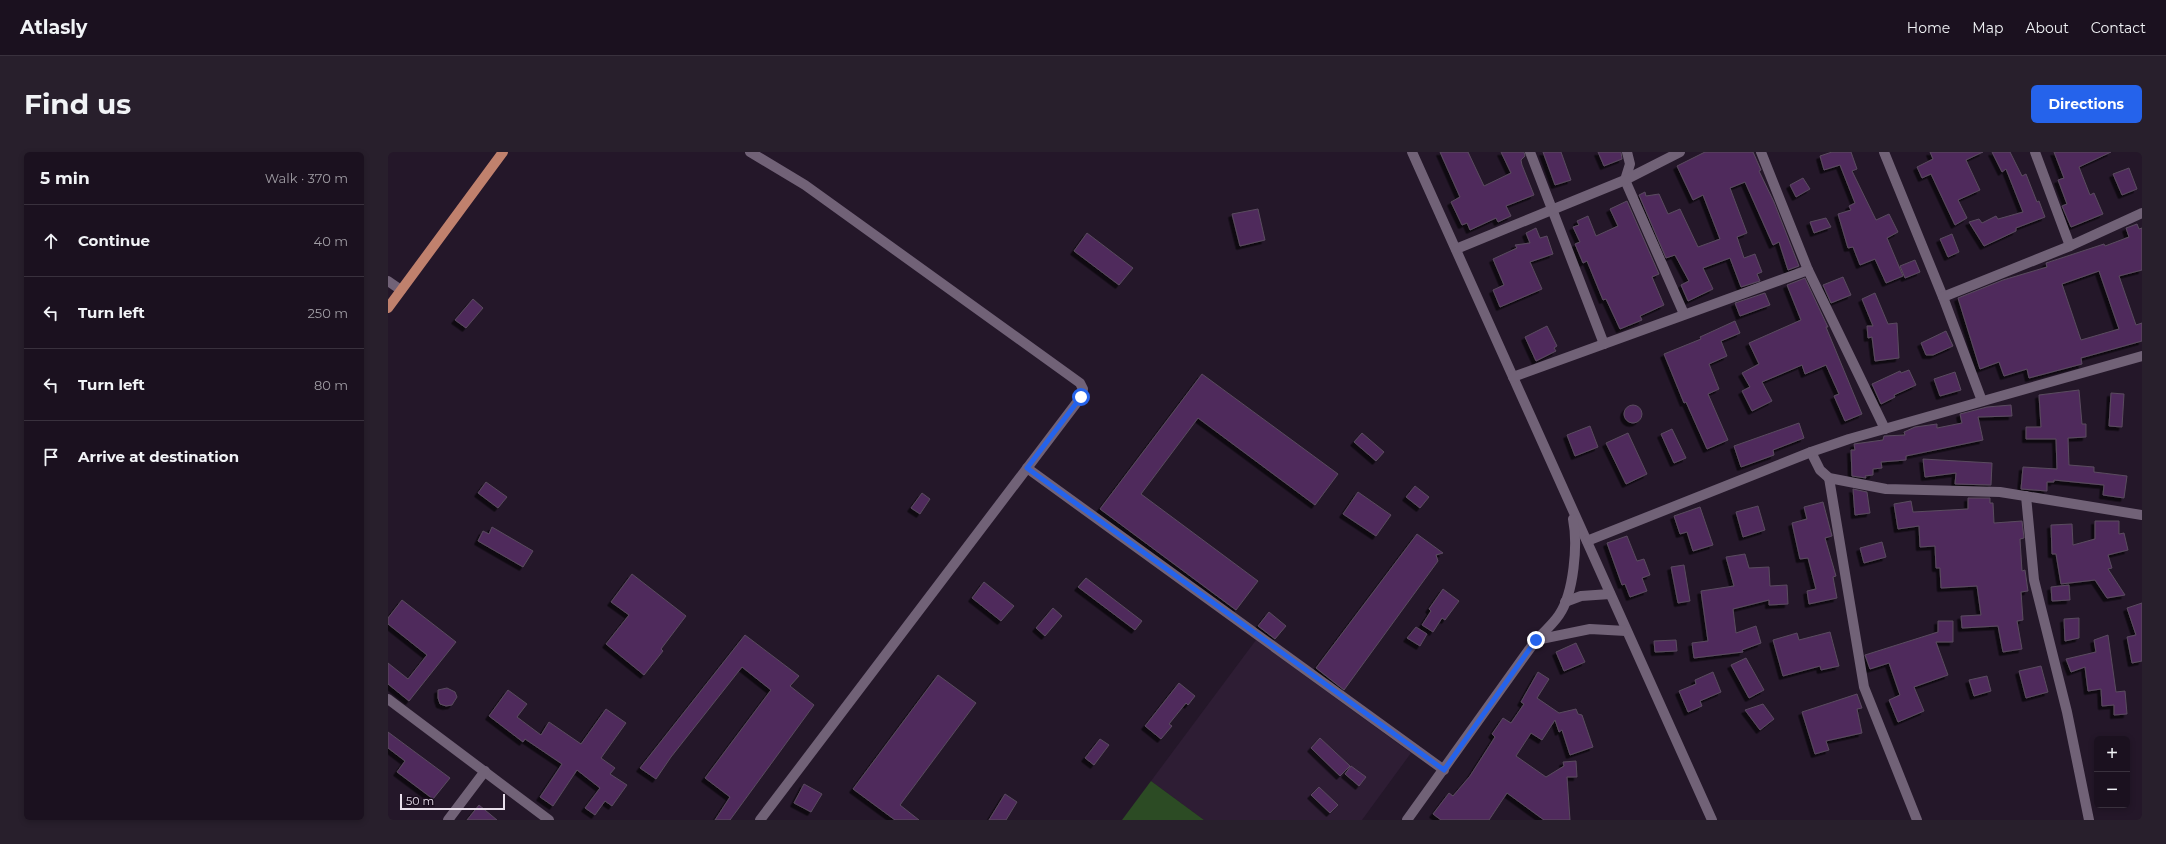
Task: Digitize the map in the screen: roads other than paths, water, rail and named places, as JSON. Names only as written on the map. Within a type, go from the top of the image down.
[{"type":"main road","points":[[388,308],[503,152]]},
{"type":"street","points":[[750,152],[805,185],[1080,383],[1083,389],[1081,397],[760,820]]},
{"type":"street","points":[[1412,152],[1712,820]]},
{"type":"street","points":[[1530,152],[1604,344]]},
{"type":"street","points":[[1627,152],[1630,164],[1625,180],[1684,314]]},
{"type":"street","points":[[1456,249],[1625,180],[1680,152]]},
{"type":"street","points":[[1761,152],[1808,270],[1885,429]]},
{"type":"street","points":[[1884,152],[1943,297],[1982,401]]},
{"type":"street","points":[[2035,152],[2070,246]]},
{"type":"street","points":[[1943,297],[2070,246],[2142,213]]},
{"type":"street","points":[[1513,377],[1808,270]]},
{"type":"street","points":[[388,281],[401,290]]},
{"type":"street","points":[[1587,541],[1811,452],[1885,429],[2142,356]]},
{"type":"street","points":[[1811,452],[1820,470],[1829,478],[1886,490],[2000,492],[2142,515]]},
{"type":"street","points":[[1027,468],[1444,770]]},
{"type":"street","points":[[1829,478],[1864,687],[1917,820]]},
{"type":"street","points":[[2026,496],[2034,580],[2067,712],[2089,820]]},
{"type":"street","points":[[1407,820],[1536,640],[1559,615],[1565,602],[1572,574],[1575,532],[1570,504]]},
{"type":"street","points":[[1565,602],[1581,596],[1610,594]]},
{"type":"street","points":[[1536,640],[1590,629],[1626,631]]},
{"type":"street","points":[[388,699],[549,820]]},
{"type":"street","points":[[448,820],[485,771]]}]
